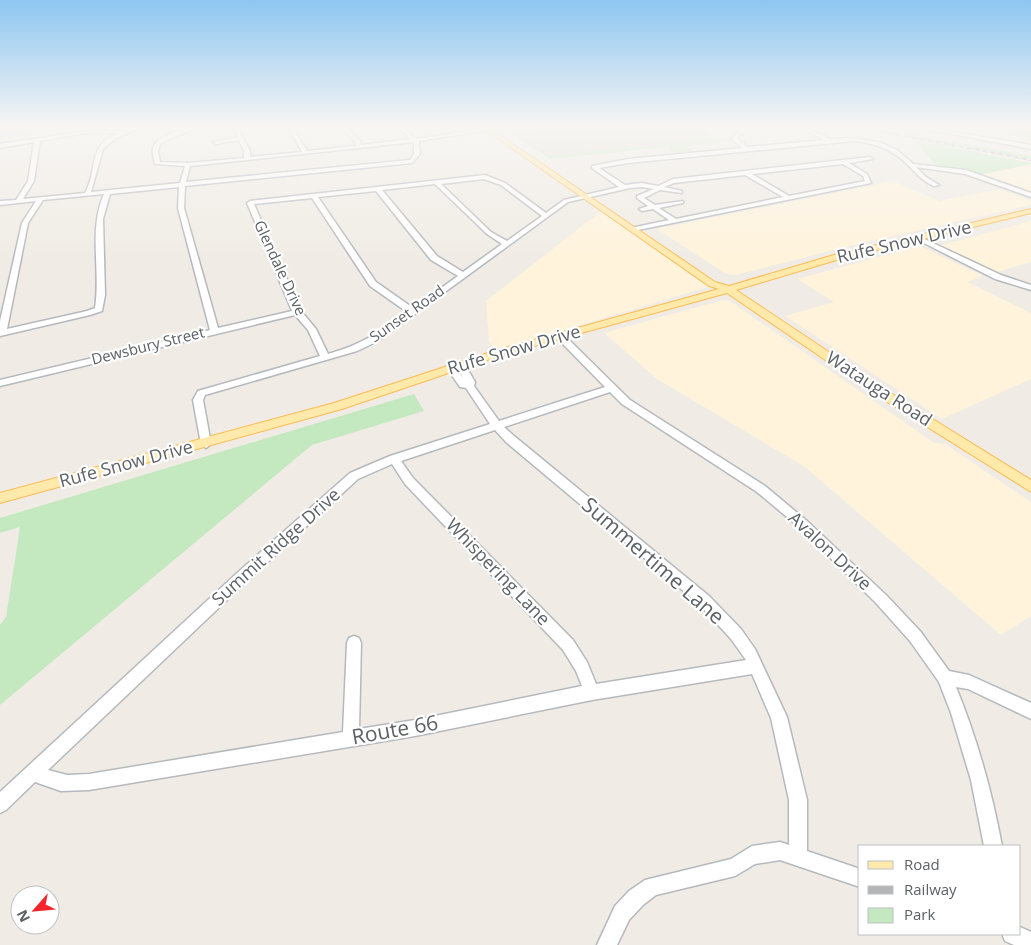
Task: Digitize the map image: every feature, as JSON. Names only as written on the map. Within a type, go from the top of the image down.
[{"type":"main road","points":[[556,172],[587,191],[633,229],[712,284],[728,288]]},
{"type":"main road","points":[[587,191],[601,196]]},
{"type":"main road","name":"Rufe Snow Drive","points":[[0,498],[206,444],[338,406],[456,366],[664,309],[728,288],[837,257],[1031,211]]},
{"type":"main road","points":[[633,218],[650,226],[719,277],[728,288]]},
{"type":"main road","name":"Watauga Road","points":[[728,288],[886,395],[1031,487]]},
{"type":"street","points":[[18,201],[31,181],[32,172]]},
{"type":"street","points":[[87,194],[95,179],[96,172]]},
{"type":"street","points":[[186,172],[180,197],[181,208],[214,330]]},
{"type":"street","points":[[0,203],[306,172]]},
{"type":"street","points":[[602,172],[625,188]]},
{"type":"street","points":[[674,221],[639,197],[658,190],[666,183],[673,181],[754,172]]},
{"type":"street","points":[[633,229],[869,182],[865,175],[860,172]]},
{"type":"street","points":[[917,172],[921,178],[936,184]]},
{"type":"street","points":[[966,172],[1031,197]]},
{"type":"street","points":[[746,173],[788,198]]},
{"type":"street","points":[[412,311],[373,284],[313,195],[488,177],[503,184],[545,215]]},
{"type":"street","points":[[436,182],[489,233],[506,243]]},
{"type":"street","points":[[601,196],[625,188],[638,187],[658,190]]},
{"type":"street","points":[[377,188],[434,258],[462,275]]},
{"type":"street","name":"Sunset Road","points":[[206,444],[198,400],[201,392],[325,358],[354,349],[375,339],[545,215],[566,201],[587,191]]},
{"type":"street","points":[[41,199],[25,223],[1,333],[83,315],[99,309],[101,212],[103,201],[108,192]]},
{"type":"street","name":"Glendale Drive","points":[[313,195],[250,203],[297,312],[312,329],[325,358]]},
{"type":"street","points":[[642,210],[681,202]]},
{"type":"street","points":[[918,238],[998,277],[1031,288]]},
{"type":"street","name":"Dewsbury Street","points":[[0,383],[214,330],[297,312]]},
{"type":"street","name":"Avalon Drive","points":[[560,336],[611,388],[668,430],[761,489],[803,524],[894,612],[945,677],[959,713],[979,780],[992,845]]},
{"type":"street","name":"Summertime Lane","points":[[456,366],[463,385],[469,386],[495,424],[593,509],[704,600],[736,634],[756,666],[779,717],[798,800],[798,856]]},
{"type":"street","name":"Summit Ridge Drive","points":[[0,804],[241,578],[354,476],[394,459],[495,424],[611,388]]},
{"type":"street","name":"Whispering Lane","points":[[394,459],[409,481],[568,645],[582,667],[592,692]]},
{"type":"street","points":[[351,738],[354,643]]},
{"type":"street","name":"Route 66","points":[[34,772],[48,781],[66,784],[89,782],[415,728],[592,692],[756,666]]},
{"type":"street","points":[[945,677],[969,682],[1031,711]]},
{"type":"street","points":[[607,945],[622,912],[636,898],[652,887],[735,868],[752,855],[780,851],[858,877]]},
{"type":"street","points":[[1014,935],[1031,942]]},
{"type":"shaded area","points":[[994,172],[1031,172],[1031,193],[979,175]]},
{"type":"shaded area","points":[[893,181],[939,201],[1000,189],[1031,201],[1031,205],[874,240],[735,275],[726,274],[657,229]]},
{"type":"shaded area","points":[[601,211],[708,287],[496,350],[489,341],[486,301]]},
{"type":"shaded area","points":[[1031,221],[1031,262],[993,273],[939,246]]},
{"type":"shaded area","points":[[920,246],[983,276],[967,282],[1031,313],[1031,379],[942,419],[785,316],[834,302],[797,279]]},
{"type":"shaded area","points":[[723,300],[730,301],[934,443],[945,444],[1031,502],[1031,616],[1001,635],[805,467],[657,379],[604,333]]},
{"type":"green space","points":[[965,172],[993,172],[979,175]]},
{"type":"green space","points":[[414,394],[424,411],[312,445],[0,705],[0,625],[6,617],[20,527],[0,533],[0,518]]}]
